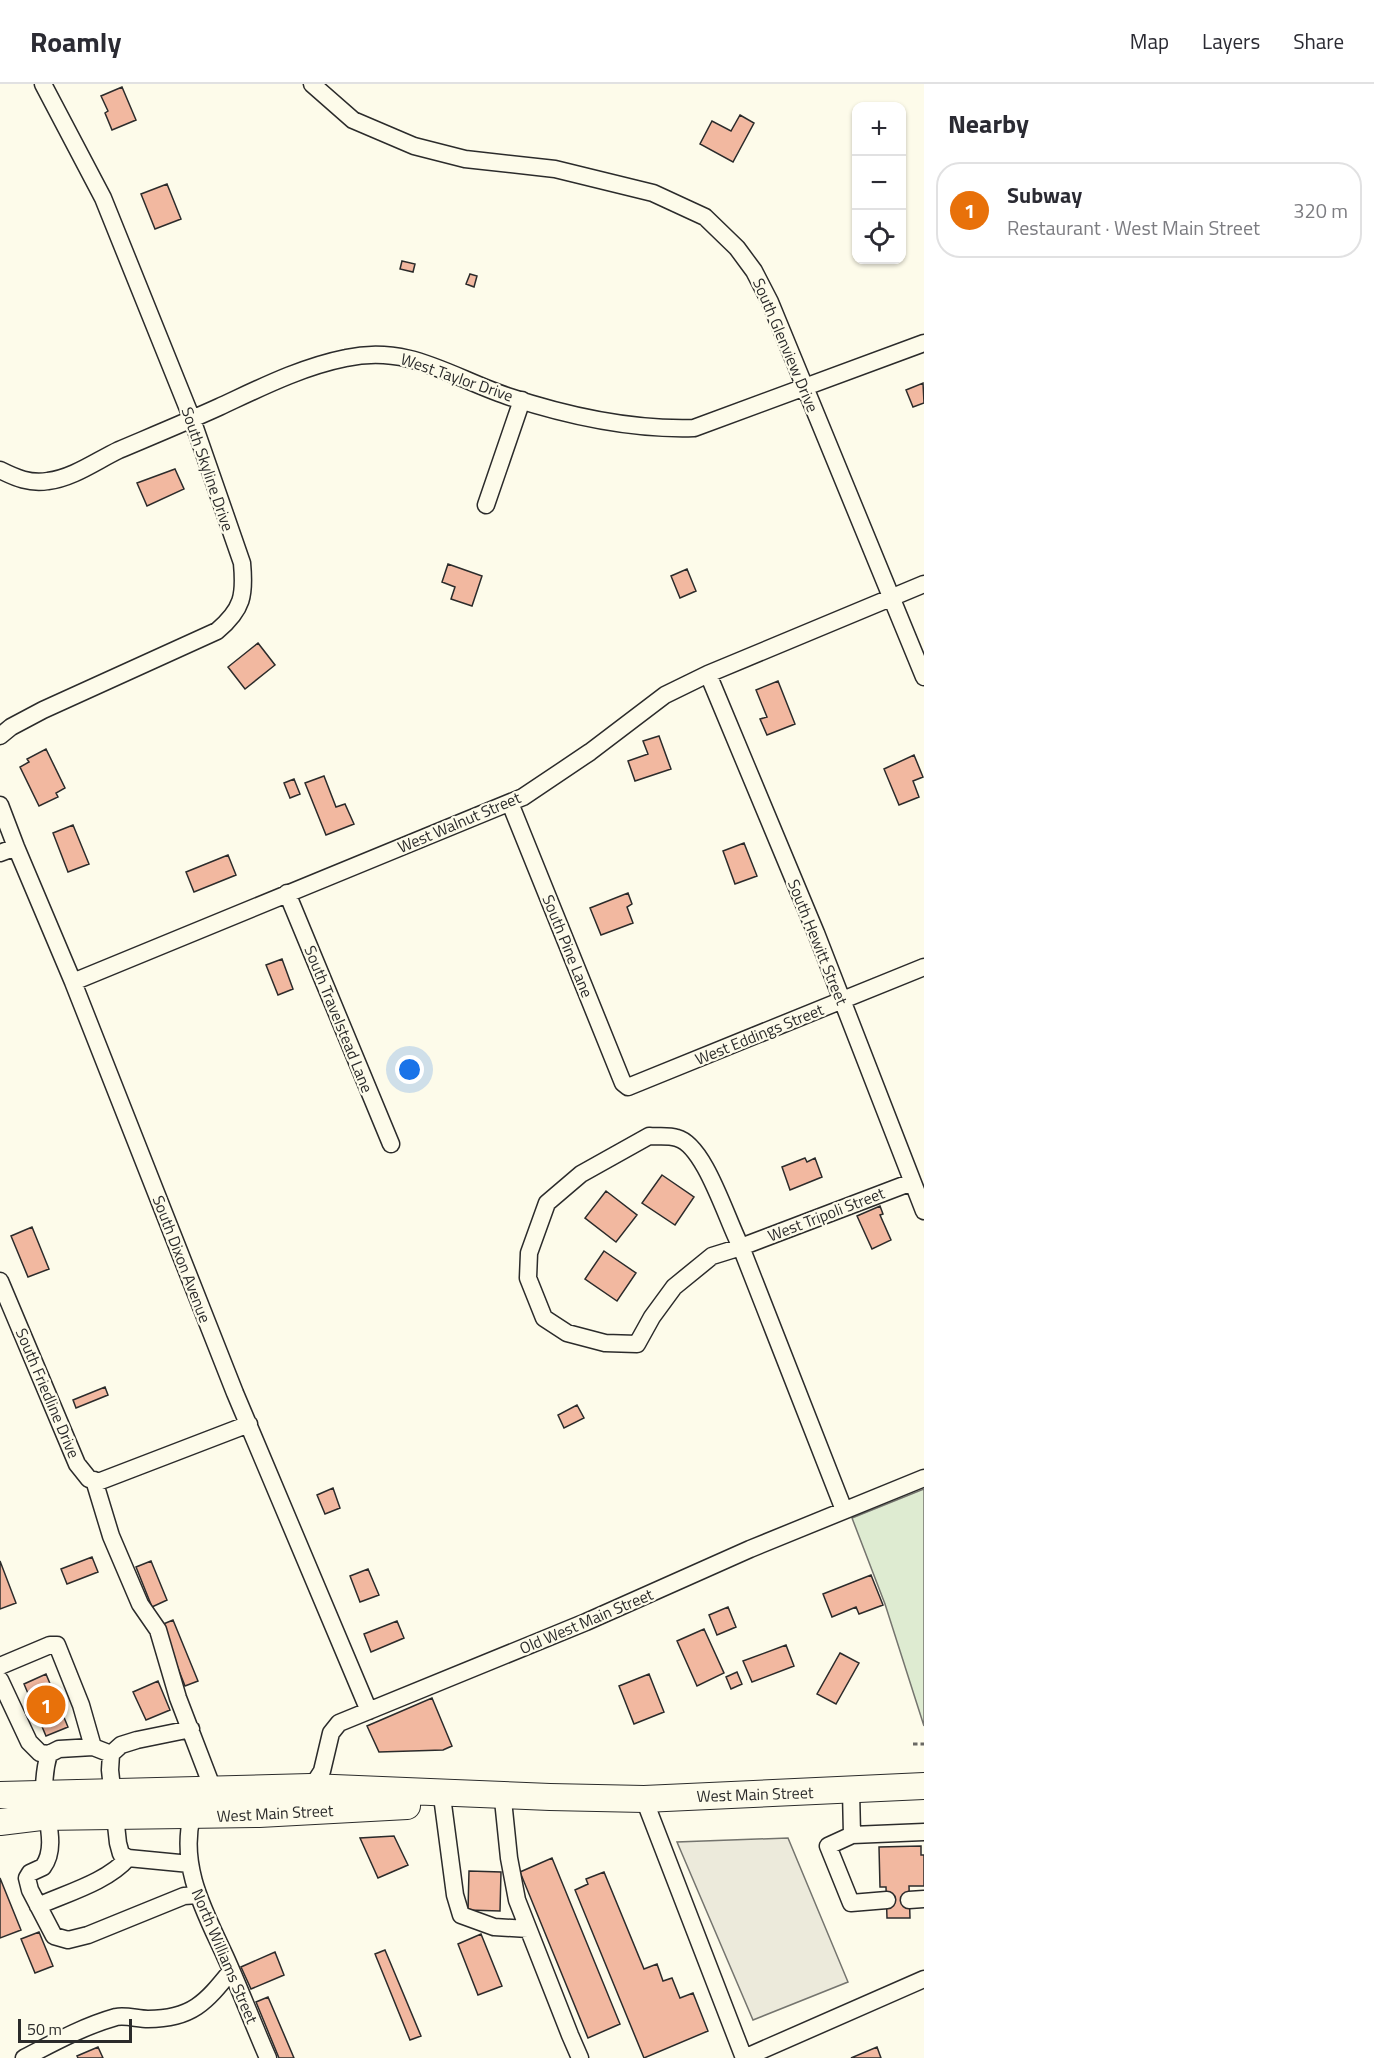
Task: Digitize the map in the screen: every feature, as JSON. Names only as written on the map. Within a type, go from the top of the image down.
[{"type":"highway","name":"West Main Street","points":[[0,1795],[46,1805],[114,1804],[215,1790],[310,1787],[644,1799],[924,1786]]},
{"type":"highway","name":"West Main Street","points":[[114,1804],[204,1816],[550,1797]]},
{"type":"highway","name":"West Main Street","points":[[0,1822],[46,1805]]},
{"type":"street","name":"South Skyline Drive","points":[[0,736],[11,727],[43,710],[217,631],[236,612],[244,588],[242,563],[192,419],[103,198],[43,84]]},
{"type":"street","name":"South Glenview Drive","points":[[312,84],[353,120],[414,146],[465,159],[555,169],[653,193],[705,217],[737,248],[754,271],[770,302],[924,677]]},
{"type":"street","name":"West Taylor Drive","points":[[0,470],[28,482],[64,477],[293,373],[347,357],[383,353],[412,358],[522,400],[569,414],[608,422],[665,429],[694,428],[924,343]]},
{"type":"street","points":[[486,505],[522,400]]},
{"type":"street","name":"West Walnut Street","points":[[73,982],[510,803],[590,752],[664,695],[708,674],[924,584]]},
{"type":"street","name":"South Hewitt Street","points":[[708,674],[843,1001],[924,1211]]},
{"type":"street","name":"South Pine Lane","points":[[510,803],[623,1083],[628,1087]]},
{"type":"street","name":"South Dixon Avenue","points":[[0,805],[8,850],[73,982],[223,1363],[369,1711]]},
{"type":"street","name":"South Travelstead Lane","points":[[287,893],[390,1144]]},
{"type":"street","name":"West Eddings Street","points":[[628,1087],[924,967]]},
{"type":"street","points":[[741,1247],[712,1256],[674,1287],[652,1317],[637,1344],[605,1343],[567,1333],[544,1318],[528,1278],[530,1253],[547,1203],[582,1174],[649,1136],[678,1138],[695,1151],[716,1188],[741,1247],[844,1510]]},
{"type":"street","name":"West Tripoli Street","points":[[741,1247],[912,1182]]},
{"type":"street","name":"South Friedline Drive","points":[[0,1281],[77,1464],[89,1479],[94,1480]]},
{"type":"street","points":[[215,1790],[174,1686],[158,1630],[140,1604],[119,1556],[99,1503],[94,1480],[98,1482],[249,1424]]},
{"type":"street","name":"Old West Main Street","points":[[297,1812],[321,1771],[331,1733],[339,1723],[586,1622],[844,1510],[924,1478]]},
{"type":"street","points":[[0,1666],[50,1645],[57,1645],[81,1705],[93,1747]]},
{"type":"street","points":[[0,1680],[29,1742],[40,1753],[49,1754],[59,1749],[93,1747],[111,1754]]},
{"type":"street","points":[[190,1864],[128,1858],[122,1854],[110,1770],[111,1754],[121,1745],[191,1729]]},
{"type":"street","points":[[49,1754],[45,1770],[51,1852],[44,1867],[30,1873],[27,1878],[30,1890],[54,1936],[68,1940],[88,1935],[184,1896],[198,1895]]},
{"type":"street","name":"North Williams Street","points":[[215,1790],[204,1816],[188,1834],[190,1864],[204,1913],[268,2058]]},
{"type":"street","points":[[851,1790],[852,1834]]},
{"type":"street","points":[[644,1799],[744,2058],[924,1979]]},
{"type":"street","points":[[503,1800],[509,1858],[517,1900],[580,2058]]},
{"type":"street","points":[[443,1804],[455,1895],[462,1915],[494,1927],[528,1929]]},
{"type":"street","points":[[887,1900],[851,1903],[828,1846],[852,1834],[924,1832]]},
{"type":"street","points":[[38,1906],[105,1876],[118,1869],[128,1858]]},
{"type":"street","points":[[24,2058],[120,2016],[157,2019],[184,2013],[203,2003],[231,1971]]},
{"type":"path","points":[[913,1744],[924,1744]]},
{"type":"green space","points":[[924,1489],[924,1726],[885,1604],[852,1518]]},
{"type":"shaded area","points":[[788,1838],[848,1982],[753,2020],[677,1842]]},
{"type":"building","points":[[122,87],[136,120],[112,130],[105,113],[108,111],[101,96]]},
{"type":"building","points":[[740,115],[754,123],[733,162],[700,144],[712,121],[731,131]]},
{"type":"building","points":[[167,184],[181,219],[155,229],[141,194]]},
{"type":"building","points":[[402,261],[415,264],[413,272],[400,269]]},
{"type":"building","points":[[470,274],[477,276],[474,287],[466,284]]},
{"type":"building","points":[[923,383],[924,403],[913,407],[906,390]]},
{"type":"building","points":[[175,469],[184,489],[147,506],[137,483]]},
{"type":"building","points":[[448,564],[482,576],[472,606],[451,599],[455,587],[442,582]]},
{"type":"building","points":[[687,569],[696,591],[680,598],[671,576]]},
{"type":"building","points":[[258,643],[275,665],[245,689],[228,667]]},
{"type":"building","points":[[778,681],[795,724],[767,735],[760,719],[767,717],[756,690]]},
{"type":"building","points":[[659,736],[671,769],[635,781],[628,761],[648,754],[643,741]]},
{"type":"building","points":[[46,749],[65,788],[56,793],[58,797],[39,806],[20,767],[29,762],[27,759]]},
{"type":"building","points":[[914,755],[923,777],[913,781],[919,797],[899,805],[884,769]]},
{"type":"building","points":[[324,776],[336,807],[345,804],[354,824],[326,835],[305,783]]},
{"type":"building","points":[[294,779],[300,794],[290,798],[284,783]]},
{"type":"building","points":[[73,825],[89,864],[68,872],[53,833]]},
{"type":"building","points":[[744,843],[757,876],[735,884],[723,851]]},
{"type":"building","points":[[228,855],[236,875],[194,892],[186,872]]},
{"type":"building","points":[[628,893],[632,904],[627,907],[633,923],[601,935],[590,908]]},
{"type":"building","points":[[282,959],[293,989],[278,995],[266,965]]},
{"type":"building","points":[[805,1158],[807,1162],[815,1158],[822,1177],[790,1190],[782,1167]]},
{"type":"building","points":[[662,1175],[694,1197],[675,1225],[642,1203]]},
{"type":"building","points":[[606,1191],[637,1215],[616,1242],[585,1218]]},
{"type":"building","points":[[880,1206],[883,1214],[880,1215],[891,1240],[872,1249],[857,1216]]},
{"type":"building","points":[[32,1227],[49,1269],[28,1277],[11,1236]]},
{"type":"building","points":[[604,1251],[636,1273],[617,1301],[585,1279]]},
{"type":"building","points":[[105,1387],[108,1395],[76,1408],[73,1400]]},
{"type":"building","points":[[577,1405],[584,1418],[564,1428],[558,1415]]},
{"type":"building","points":[[333,1488],[340,1508],[325,1514],[317,1495]]},
{"type":"building","points":[[92,1557],[98,1572],[67,1584],[61,1569]]},
{"type":"building","points":[[0,1561],[16,1603],[0,1609]]},
{"type":"building","points":[[151,1561],[167,1600],[152,1607],[136,1567]]},
{"type":"building","points":[[368,1569],[379,1595],[360,1602],[350,1576]]},
{"type":"building","points":[[871,1575],[883,1605],[859,1614],[856,1607],[832,1617],[823,1594]]},
{"type":"building","points":[[728,1607],[736,1627],[717,1635],[709,1615]]},
{"type":"building","points":[[173,1620],[198,1681],[185,1686],[161,1625]]},
{"type":"building","points":[[397,1621],[404,1638],[371,1652],[364,1634]]},
{"type":"building","points":[[704,1629],[724,1673],[697,1686],[677,1641]]},
{"type":"building","points":[[786,1645],[794,1666],[752,1682],[743,1661]]},
{"type":"building","points":[[840,1653],[859,1663],[836,1704],[817,1694]]},
{"type":"building","points":[[737,1672],[742,1684],[731,1689],[726,1677]]},
{"type":"building","points":[[46,1674],[68,1727],[46,1736],[24,1684]]},
{"type":"building","points":[[649,1674],[664,1712],[634,1724],[619,1686]]},
{"type":"building","points":[[158,1681],[170,1710],[146,1720],[133,1692]]},
{"type":"building","points":[[432,1698],[452,1746],[443,1750],[379,1752],[367,1726]]},
{"type":"building","points":[[394,1836],[408,1865],[378,1878],[360,1838]]},
{"type":"building","points":[[921,1846],[921,1855],[924,1855],[924,1886],[909,1886],[910,1918],[887,1918],[886,1887],[880,1887],[879,1847]]},
{"type":"building","points":[[552,1858],[620,2024],[588,2038],[520,1872]]},
{"type":"building","points":[[469,1871],[501,1872],[500,1911],[468,1910]]},
{"type":"building","points":[[604,1872],[644,1969],[657,1964],[663,1981],[672,1978],[680,1998],[693,1993],[708,2031],[644,2058],[575,1890],[588,1884],[586,1879]]},
{"type":"building","points":[[0,1878],[21,1930],[0,1938]]},
{"type":"building","points":[[39,1932],[53,1966],[35,1973],[21,1939]]},
{"type":"building","points":[[481,1934],[502,1986],[478,1995],[458,1944]]},
{"type":"building","points":[[385,1950],[421,2036],[410,2040],[375,1954]]},
{"type":"building","points":[[275,1952],[284,1975],[251,1989],[241,1967]]},
{"type":"building","points":[[268,1997],[294,2058],[279,2058],[256,2002]]},
{"type":"building","points":[[98,2047],[103,2058],[78,2058],[77,2056]]},
{"type":"building","points":[[877,2047],[881,2058],[851,2058]]},
{"type":"place","name":"Subway","points":[[46,1705]]}]
